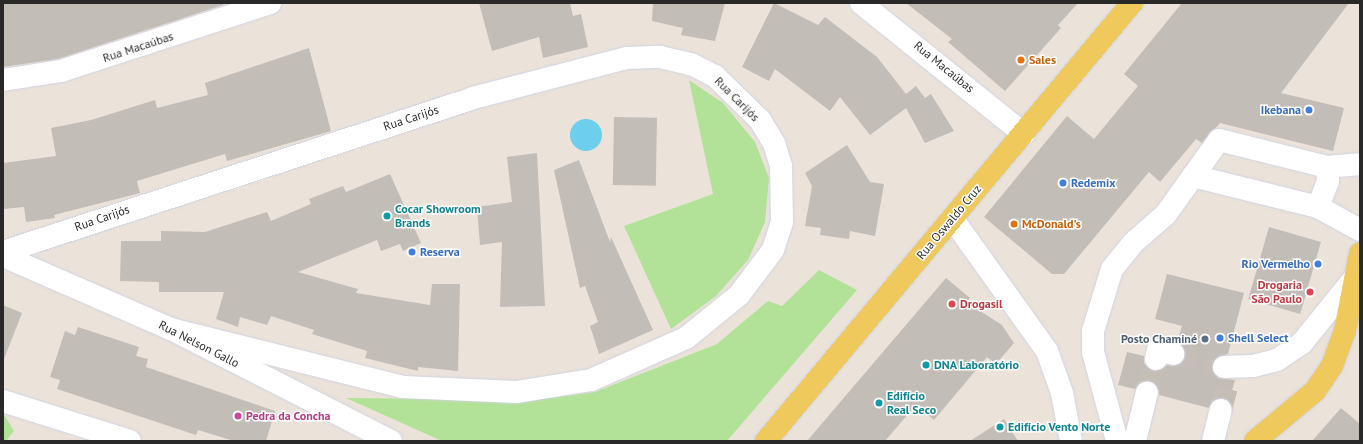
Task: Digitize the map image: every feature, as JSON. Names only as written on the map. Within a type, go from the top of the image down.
[{"type":"main road","name":"Rua Oswaldo Cruz","points":[[766,441],[1132,3]]},
{"type":"main road","points":[[1255,441],[1315,392],[1332,366],[1345,331],[1360,254]]},
{"type":"street","name":"Rua Macaúbas","points":[[3,80],[61,71],[270,3]]},
{"type":"street","name":"Rua Macaúbas","points":[[861,3],[1024,134]]},
{"type":"street","name":"Rua Carijós","points":[[3,252],[473,98],[627,58],[675,60],[715,76],[760,120],[774,143],[781,166],[782,222],[773,250],[739,295],[686,338],[591,380],[516,392],[403,387],[171,329]]},
{"type":"street","points":[[1117,441],[1093,352],[1093,331],[1098,310],[1119,258],[1166,214],[1219,140],[1326,167],[1360,164]]},
{"type":"street","points":[[1318,207],[1328,181],[1326,167]]},
{"type":"street","points":[[1193,176],[1318,207],[1360,230]]},
{"type":"street","points":[[952,218],[1047,351],[1062,393],[1071,441]]},
{"type":"street","name":"Rua Nelson Gallo","points":[[3,256],[171,329],[391,441]]},
{"type":"street","points":[[1228,371],[1277,360],[1302,343],[1356,276]]},
{"type":"street","points":[[1135,441],[1147,392]]},
{"type":"street","points":[[3,401],[130,441]]},
{"type":"street","points":[[1213,441],[1221,410]]},
{"type":"green space","points":[[689,80],[723,103],[755,142],[769,178],[765,222],[748,260],[716,296],[671,329],[624,226],[713,194]]},
{"type":"green space","points":[[819,270],[857,290],[727,441],[442,441],[346,398],[534,400],[595,392],[717,344],[768,301],[782,306]]},
{"type":"green space","points":[[3,413],[14,431],[6,441],[3,441]]},
{"type":"water","points":[[586,119],[592,120],[599,126],[602,135],[601,141],[595,148],[586,151],[580,150],[573,144],[570,135],[571,129],[577,122]]},
{"type":"building","points":[[3,3],[223,3],[223,5],[58,59],[3,67]]},
{"type":"building","points":[[479,3],[570,3],[573,16],[581,14],[588,47],[543,58],[539,37],[492,51]]},
{"type":"building","points":[[653,3],[725,3],[715,41],[681,35],[683,28],[652,21]]},
{"type":"building","points":[[774,3],[818,25],[825,17],[877,57],[906,94],[916,86],[925,98],[931,94],[954,131],[925,143],[906,108],[870,135],[840,97],[830,111],[775,69],[769,81],[742,67]]},
{"type":"building","points":[[906,3],[1078,3],[1058,25],[1061,28],[1005,91],[948,42],[952,39]]},
{"type":"building","points":[[1182,3],[1349,3],[1281,93],[1344,108],[1333,151],[1220,123],[1202,143],[1196,139],[1160,182],[1149,172],[1064,274],[1052,274],[984,217],[1067,116],[1094,139],[1138,86],[1124,74]]},
{"type":"building","points":[[309,48],[331,131],[227,161],[225,154],[137,181],[140,193],[54,215],[55,218],[26,222],[24,207],[3,209],[3,163],[56,156],[51,128],[91,120],[155,100],[157,108],[208,95],[205,83]]},
{"type":"building","points":[[614,117],[657,118],[656,186],[613,185]]},
{"type":"building","points":[[847,145],[870,182],[884,184],[875,236],[850,231],[849,239],[820,235],[821,228],[805,226],[812,186],[805,173]]},
{"type":"building","points":[[537,153],[545,306],[500,307],[502,242],[480,245],[477,207],[512,202],[507,157]]},
{"type":"building","points":[[579,160],[610,242],[611,237],[653,330],[599,354],[590,326],[598,322],[585,286],[580,288],[554,170]]},
{"type":"building","points":[[390,174],[421,243],[403,251],[400,244],[381,251],[377,240],[298,272],[358,289],[356,293],[430,305],[432,284],[460,284],[458,371],[418,367],[418,371],[365,358],[367,351],[312,334],[314,330],[271,316],[267,325],[240,317],[238,327],[216,319],[224,292],[159,292],[159,282],[120,281],[121,241],[161,241],[161,231],[205,232],[267,212],[271,221],[311,204],[309,199],[343,186],[346,192]]},
{"type":"building","points":[[1269,227],[1321,242],[1300,314],[1248,299]]},
{"type":"building","name":"Posto Chaminé","points":[[1167,274],[1244,293],[1228,354],[1217,357],[1212,367],[1218,378],[1235,380],[1229,401],[1217,398],[1209,408],[1159,395],[1159,388],[1150,380],[1143,380],[1135,389],[1118,385],[1127,352],[1144,356],[1144,363],[1154,371],[1167,365],[1178,366],[1186,357],[1186,350],[1177,342],[1182,326],[1155,319]]},
{"type":"building","points":[[946,278],[970,298],[966,302],[1002,325],[1014,343],[996,364],[987,357],[934,420],[916,405],[885,441],[807,441]]},
{"type":"building","points":[[3,305],[22,313],[4,359],[3,358]]},
{"type":"building","points":[[78,327],[139,347],[136,356],[148,359],[146,367],[275,411],[266,441],[234,441],[198,430],[196,435],[57,389],[60,380],[50,377],[65,331],[75,335]]},
{"type":"building","points":[[1341,408],[1360,424],[1360,441],[1312,441]]},
{"type":"building","name":"Edifício Vento Norte","points":[[1004,419],[1018,441],[970,441]]},
{"type":"tunnel","points":[[1174,354],[1224,367]]},
{"type":"tunnel","points":[[1147,392],[1156,359]]},
{"type":"tunnel","points":[[1221,410],[1229,378]]},
{"type":"place","name":"Sales","points":[[1021,60]]},
{"type":"place","name":"Ikebana","points":[[1309,110]]},
{"type":"place","name":"Redemix","points":[[1063,183]]},
{"type":"place","name":"Cocar Showroom Brands","points":[[387,216]]},
{"type":"place","name":"McDonald's","points":[[1014,224]]},
{"type":"place","name":"Reserva","points":[[412,252]]},
{"type":"place","name":"Rio Vermelho","points":[[1318,264]]},
{"type":"place","name":"Drogaria São Paulo","points":[[1310,292]]},
{"type":"place","name":"Drogasil","points":[[952,304]]},
{"type":"place","name":"Shell Select","points":[[1220,338]]},
{"type":"place","name":"Posto Chaminé","points":[[1205,339]]},
{"type":"place","name":"DNA Laboratório","points":[[926,365]]},
{"type":"place","name":"Edifício Real Seco","points":[[879,403]]},
{"type":"place","name":"Pedra da Concha","points":[[238,416]]},
{"type":"place","name":"Edifício Vento Norte","points":[[1000,427]]}]
